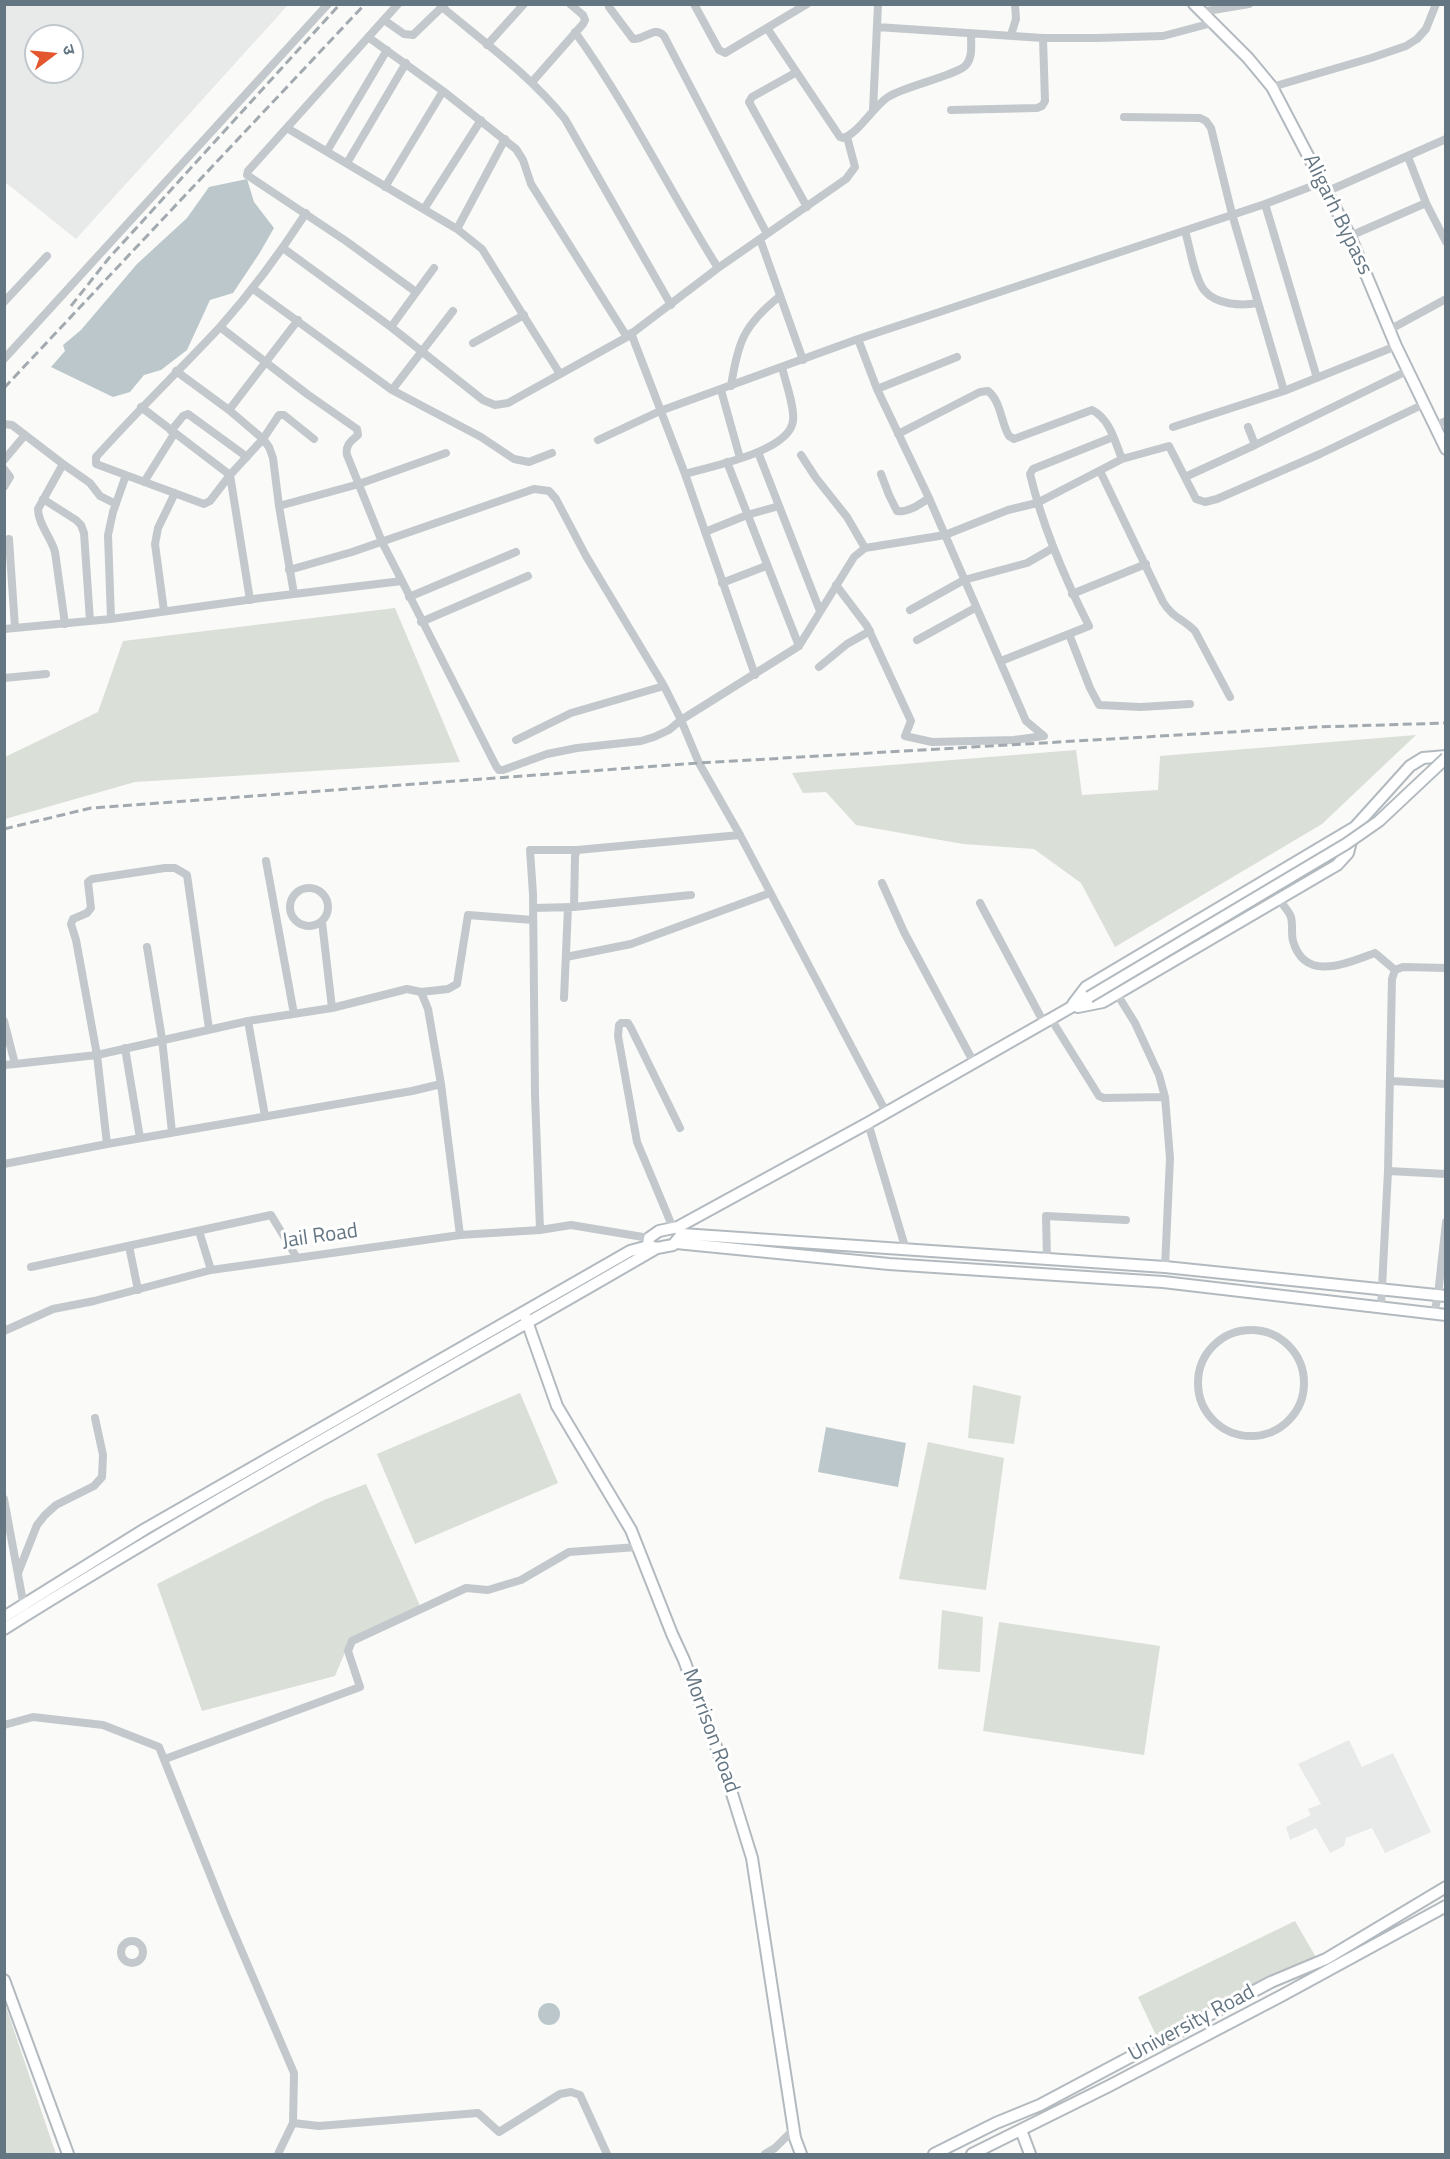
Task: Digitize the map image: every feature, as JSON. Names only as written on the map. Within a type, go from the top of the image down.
[{"type":"main road","name":"Aligarh Bypass","points":[[1197,8],[1272,87],[1350,236],[1396,346],[1424,404],[1440,423],[1446,449]]},
{"type":"main road","points":[[1069,1009],[1086,987],[1355,827],[1410,766],[1423,758],[1446,757]]},
{"type":"main road","points":[[4,1629],[26,1610],[145,1529],[630,1251],[651,1244],[673,1245],[677,1233],[1089,998],[1346,844],[1379,821],[1446,757]]},
{"type":"main road","points":[[1069,1009],[1103,1002],[1337,865],[1348,853],[1355,827]]},
{"type":"main road","points":[[4,1617],[26,1610],[527,1324],[651,1244],[659,1231],[889,1264],[1163,1282],[1440,1315]]},
{"type":"main road","points":[[677,1233],[1165,1268],[1442,1295]]},
{"type":"main road","name":"Morrison Road","points":[[524,1313],[557,1406],[631,1530],[684,1660],[725,1771],[752,1858],[794,2133],[801,2154]]},
{"type":"main road","name":"University Road","points":[[934,2154],[996,2122],[1040,2105],[1271,1982],[1326,1959],[1446,1887]]},
{"type":"main road","points":[[972,2154],[1289,1992],[1446,1906]]},
{"type":"main road","points":[[4,1980],[68,2154]]},
{"type":"main road","points":[[1021,2130],[1030,2154]]},
{"type":"street","points":[[4,359],[328,4]]},
{"type":"street","points":[[398,4],[248,171],[248,175],[306,213],[416,292]]},
{"type":"street","points":[[487,45],[524,4]]},
{"type":"street","points":[[532,82],[585,20],[583,15],[570,4]]},
{"type":"street","points":[[694,4],[721,52],[729,51],[807,4]]},
{"type":"street","points":[[873,110],[878,4]]},
{"type":"street","points":[[1011,35],[1016,20],[1014,4]]},
{"type":"street","points":[[1197,8],[1249,4]]},
{"type":"street","points":[[1272,87],[1406,46],[1418,39],[1426,29],[1436,4]]},
{"type":"street","points":[[384,20],[404,34],[413,35],[444,6],[532,82],[565,119],[671,304]]},
{"type":"street","points":[[609,7],[633,39],[638,40],[655,31],[664,36],[767,234]]},
{"type":"street","points":[[877,27],[1043,38],[1163,36],[1212,23]]},
{"type":"street","points":[[767,28],[840,137],[847,137],[888,97],[909,86],[962,69],[969,60],[971,34]]},
{"type":"street","points":[[575,32],[603,71],[718,268]]},
{"type":"street","points":[[368,37],[481,120],[516,149],[523,160],[531,184],[629,335],[685,474],[755,675]]},
{"type":"street","points":[[951,110],[1042,106],[1045,101],[1043,38]]},
{"type":"street","points":[[327,151],[387,50]]},
{"type":"street","points":[[347,163],[406,63]]},
{"type":"street","points":[[795,73],[752,97],[749,102],[807,207]]},
{"type":"street","points":[[385,187],[443,91]]},
{"type":"street","points":[[1124,117],[1200,118],[1206,121],[1211,128],[1232,214],[1284,391]]},
{"type":"street","points":[[424,209],[481,120]]},
{"type":"street","points":[[287,128],[457,229],[482,249],[560,374]]},
{"type":"street","points":[[283,248],[391,327],[483,400],[495,405],[508,403],[629,335],[718,268],[852,173],[855,167],[854,159],[847,137]]},
{"type":"street","points":[[598,440],[660,411],[858,339],[1232,214],[1325,186],[1408,157],[1446,139]]},
{"type":"street","points":[[457,229],[505,140]]},
{"type":"street","points":[[1408,157],[1426,203],[1446,242]]},
{"type":"street","points":[[1350,236],[1426,203]]},
{"type":"street","points":[[1265,204],[1317,378]]},
{"type":"street","points":[[306,213],[283,248],[220,327],[141,407],[95,460],[96,464],[175,493],[197,504],[204,504],[210,501],[263,439],[281,414],[314,439]]},
{"type":"street","points":[[1185,231],[1205,291],[1230,304],[1258,303]]},
{"type":"street","points":[[760,239],[803,360]]},
{"type":"street","points":[[4,302],[47,255]]},
{"type":"street","points":[[391,327],[434,268]]},
{"type":"street","points":[[252,288],[392,390],[481,437],[514,459],[529,462],[552,453]]},
{"type":"street","points":[[731,386],[740,344],[750,324],[762,310],[780,296]]},
{"type":"street","points":[[1389,330],[1446,299]]},
{"type":"street","points":[[392,390],[453,311]]},
{"type":"street","points":[[473,343],[524,315]]},
{"type":"street","points":[[229,410],[298,320]]},
{"type":"street","points":[[220,327],[357,429],[358,435],[346,449],[382,542],[421,622],[499,770],[557,752],[654,737],[669,730],[681,720],[799,646],[854,557],[865,548],[945,535],[1008,510],[1037,503],[1122,459],[1169,446],[1196,499],[1204,502],[1217,499],[1320,454],[1424,404]]},
{"type":"street","points":[[836,585],[870,631],[911,721],[905,736],[932,742],[1014,740],[1044,736],[1026,721],[929,498],[877,389],[858,339]]},
{"type":"street","points":[[1173,427],[1284,391],[1396,346]]},
{"type":"street","points":[[877,389],[957,357]]},
{"type":"street","points":[[685,474],[758,452],[781,440],[790,431],[793,419],[782,367]]},
{"type":"street","points":[[1185,477],[1408,370]]},
{"type":"street","points":[[176,371],[229,410],[269,447],[273,458],[294,594]]},
{"type":"street","points":[[721,390],[740,458]]},
{"type":"street","points":[[898,434],[980,392],[988,391],[1000,410],[1009,436],[1014,439],[1092,410],[1106,421],[1122,459]]},
{"type":"street","points":[[141,407],[230,475],[250,600]]},
{"type":"street","points":[[144,482],[172,432],[183,416],[188,414],[247,457]]},
{"type":"street","points":[[4,424],[12,425],[90,483],[100,496],[116,504]]},
{"type":"street","points":[[1248,427],[1255,445]]},
{"type":"street","points":[[4,460],[25,435]]},
{"type":"street","points":[[1001,661],[1089,626],[1072,594],[1053,548],[1037,503],[1030,474],[1033,469],[1113,437]]},
{"type":"street","points":[[758,452],[820,611]]},
{"type":"street","points":[[279,506],[359,484],[446,453]]},
{"type":"street","points":[[801,454],[816,478],[847,517],[865,548]]},
{"type":"street","points":[[726,462],[799,646]]},
{"type":"street","points":[[63,464],[38,509],[38,515],[52,541],[55,552],[64,624]]},
{"type":"street","points":[[4,469],[10,477],[4,487]]},
{"type":"street","points":[[1100,471],[1166,607],[1175,618],[1187,623],[1195,631],[1230,697]]},
{"type":"street","points":[[881,474],[897,511],[908,510],[929,498]]},
{"type":"street","points":[[111,619],[108,535],[126,475]]},
{"type":"street","points":[[289,570],[352,552],[534,489],[549,491],[664,687],[699,763],[740,835],[886,1112]]},
{"type":"street","points":[[164,611],[155,544],[158,528],[175,493]]},
{"type":"street","points":[[43,499],[81,525],[84,533],[90,621]]},
{"type":"street","points":[[705,532],[747,515],[779,506]]},
{"type":"street","points":[[9,539],[15,628]]},
{"type":"street","points":[[910,610],[964,580],[1027,564],[1053,548]]},
{"type":"street","points":[[409,597],[516,552]]},
{"type":"street","points":[[1072,594],[1146,564]]},
{"type":"street","points":[[722,583],[766,566]]},
{"type":"street","points":[[421,622],[528,576]]},
{"type":"street","points":[[4,629],[111,619],[402,581]]},
{"type":"street","points":[[917,640],[975,608]]},
{"type":"street","points":[[819,667],[847,644],[870,631]]},
{"type":"street","points":[[1069,634],[1090,688],[1100,705],[1141,707],[1190,704]]},
{"type":"street","points":[[4,678],[46,674]]},
{"type":"street","points":[[516,740],[571,713],[664,687]]},
{"type":"street","points":[[540,1230],[530,850],[577,850],[740,835]]},
{"type":"street","points":[[564,998],[577,850]]},
{"type":"street","points":[[266,861],[294,1014]]},
{"type":"street","points":[[107,1144],[97,1055],[71,924],[73,919],[87,914],[91,908],[88,882],[92,879],[165,868],[181,870],[187,875],[209,1029]]},
{"type":"street","points":[[882,883],[904,932],[974,1063]]},
{"type":"street","points":[[322,921],[308,927],[295,920],[290,906],[296,893],[302,889],[317,889],[327,900],[327,915],[322,921],[332,1008]]},
{"type":"street","points":[[566,957],[631,944],[770,893]]},
{"type":"street","points":[[533,908],[571,907],[691,895]]},
{"type":"street","points":[[1278,898],[1291,916],[1292,940],[1300,958],[1317,966],[1337,967],[1375,953],[1395,970]]},
{"type":"street","points":[[980,903],[1048,1021],[1099,1096],[1104,1098],[1165,1097]]},
{"type":"street","points":[[4,1065],[97,1055],[248,1021],[332,1008],[407,989],[421,992],[448,989],[457,984],[468,915],[533,920]]},
{"type":"street","points":[[147,946],[162,1039],[172,1132]]},
{"type":"street","points":[[1395,970],[1403,967],[1446,968]]},
{"type":"street","points":[[1381,1307],[1391,1081],[1390,1003],[1395,970]]},
{"type":"street","points":[[421,992],[428,1009],[441,1084],[460,1235]]},
{"type":"street","points":[[1117,994],[1136,1023],[1159,1075],[1165,1097],[1170,1158],[1165,1268]]},
{"type":"street","points":[[4,1021],[15,1064]]},
{"type":"street","points":[[248,1021],[265,1116]]},
{"type":"street","points":[[677,1233],[638,1142],[618,1036],[621,1023],[628,1023],[631,1028],[680,1128]]},
{"type":"street","points":[[125,1048],[140,1138]]},
{"type":"street","points":[[1391,1081],[1446,1084]]},
{"type":"street","points":[[4,1164],[441,1084]]},
{"type":"street","points":[[868,1123],[906,1250]]},
{"type":"street","points":[[1388,1171],[1446,1174]]},
{"type":"street","points":[[31,1267],[271,1215],[297,1258]]},
{"type":"street","points":[[1047,1260],[1046,1216],[1126,1220]]},
{"type":"street","points":[[1440,1315],[1446,1222]]},
{"type":"street","name":"Jail Road","points":[[4,1331],[53,1309],[138,1290],[211,1270],[460,1235],[540,1230],[571,1225],[651,1244]]},
{"type":"street","points":[[200,1231],[211,1270]]},
{"type":"street","points":[[129,1246],[138,1290]]},
{"type":"street","points":[[1258,1330],[1278,1337],[1293,1351],[1303,1370],[1304,1390],[1298,1410],[1284,1426],[1265,1435],[1245,1434],[1218,1423],[1209,1416],[1200,1398],[1198,1377],[1205,1357],[1218,1341],[1237,1332],[1258,1330]]},
{"type":"street","points":[[18,1573],[38,1525],[45,1515],[56,1505],[94,1486],[102,1477],[103,1455],[95,1418]]},
{"type":"street","points":[[4,1499],[26,1610]]},
{"type":"street","points":[[165,1759],[360,1687],[348,1651],[352,1641],[466,1588],[488,1590],[521,1580],[569,1552],[637,1547]]},
{"type":"street","points":[[4,1725],[33,1718],[103,1725],[159,1747],[225,1912],[294,2073],[292,2123],[278,2154]]},
{"type":"street","points":[[292,2123],[320,2126],[478,2112],[499,2132],[560,2094],[571,2092],[580,2096],[587,2107],[607,2154]]},
{"type":"street","points":[[765,2154],[794,2133]]},
{"type":"shaded area","points":[[4,5],[288,5],[76,239],[5,182]]},
{"type":"shaded area","points":[[247,179],[254,202],[274,228],[233,293],[210,300],[187,350],[161,370],[144,375],[130,392],[113,397],[51,367],[65,351],[63,345],[81,330],[137,264],[187,218],[209,187]]},
{"type":"shaded area","points":[[395,608],[460,762],[135,782],[5,819],[5,757],[98,712],[123,641]]},
{"type":"shaded area","points":[[1416,735],[1322,824],[1115,947],[1081,883],[1034,849],[963,844],[856,825],[826,792],[803,793],[792,773],[1076,750],[1082,795],[1158,790],[1160,756]]},
{"type":"shaded area","points":[[973,1385],[1021,1396],[1014,1444],[968,1438]]},
{"type":"shaded area","points":[[520,1393],[558,1483],[415,1544],[377,1454]]},
{"type":"shaded area","points":[[826,1427],[906,1443],[898,1487],[818,1472]]},
{"type":"shaded area","points":[[928,1442],[1004,1458],[986,1590],[899,1579]]},
{"type":"shaded area","points":[[366,1484],[421,1608],[350,1640],[335,1676],[202,1711],[157,1584],[324,1500]]},
{"type":"shaded area","points":[[942,1610],[983,1617],[980,1672],[938,1669]]},
{"type":"shaded area","points":[[999,1622],[1160,1646],[1144,1755],[983,1731]]},
{"type":"shaded area","points":[[1349,1740],[1362,1767],[1393,1753],[1431,1832],[1385,1853],[1372,1828],[1346,1838],[1344,1846],[1330,1853],[1316,1828],[1290,1840],[1286,1827],[1311,1815],[1308,1809],[1321,1804],[1298,1764]]},
{"type":"shaded area","points":[[1295,1921],[1317,1959],[1163,2050],[1138,1997]]},
{"type":"shaded area","points":[[549,2003],[559,2010],[560,2014],[553,2024],[549,2025],[539,2018],[538,2014],[545,2004]]},
{"type":"shaded area","points":[[5,2004],[56,2154],[5,2154]]},
{"type":"railway","points":[[71,306],[109,258],[340,4]]},
{"type":"railway","points":[[4,388],[365,4]]},
{"type":"railway","points":[[4,829],[91,808],[699,763],[1316,727],[1446,723]]}]
